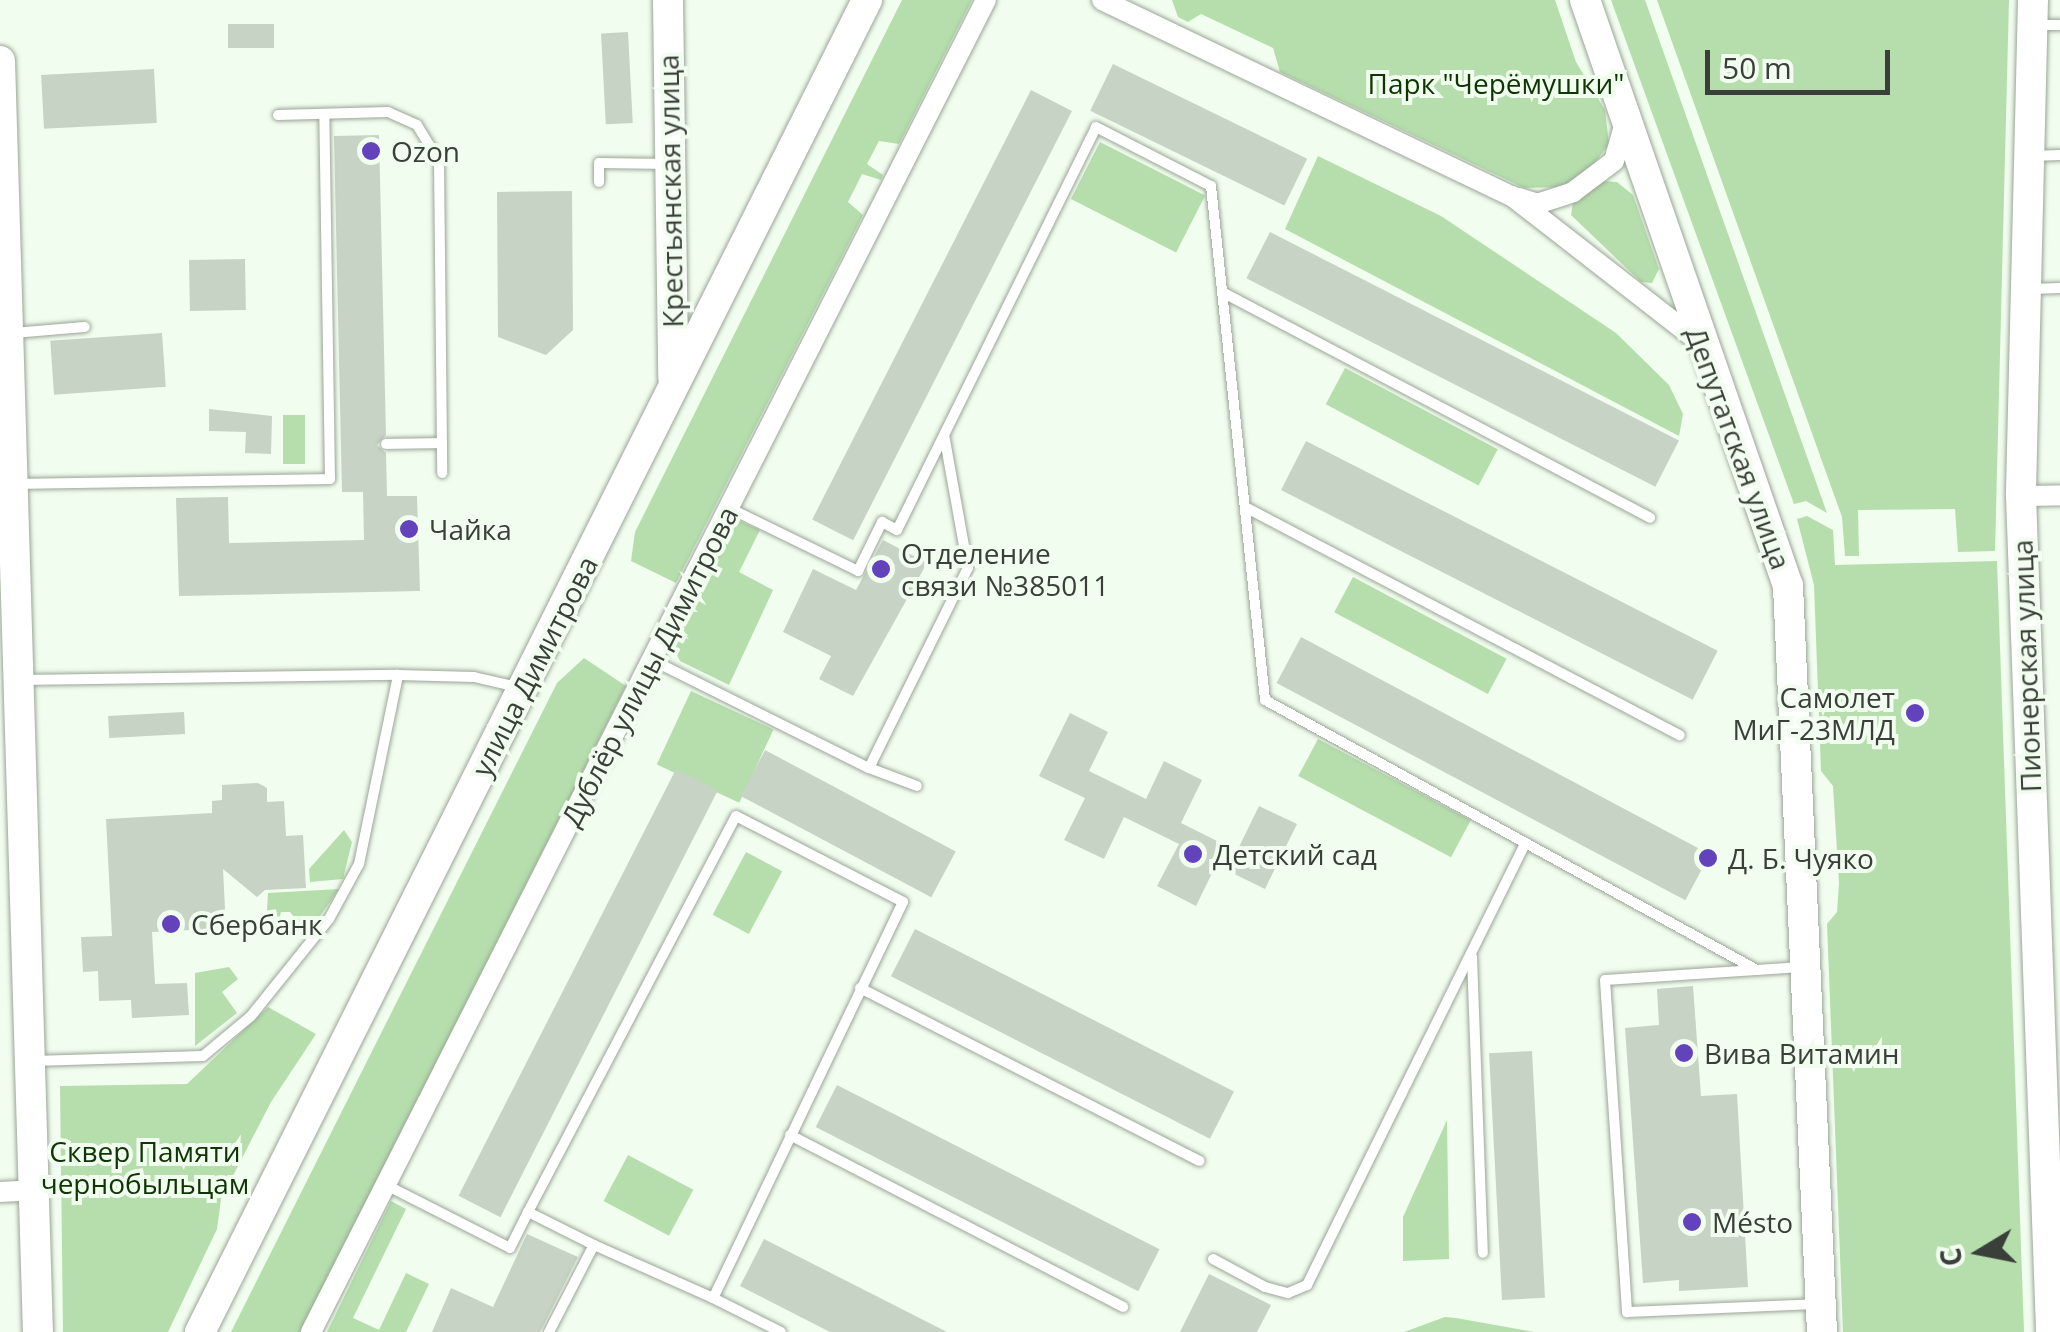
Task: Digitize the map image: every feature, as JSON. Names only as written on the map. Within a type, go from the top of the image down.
[{"type":"main road","name":"Крестьянская улица","points":[[668,0],[673,382]]},
{"type":"main road","name":"улица Димитрова","points":[[200,1332],[867,0]]},
{"type":"main road","name":"Депутатская улица","points":[[1585,0],[1788,586],[1822,1318]]},
{"type":"main road","name":"Пионерская улица","points":[[2042,17],[2046,156],[2028,289],[2021,496],[2053,1202],[2051,1332]]},
{"type":"main road","points":[[0,61],[11,484],[6,520],[16,680],[38,1332]]},
{"type":"street","name":"Дублёр улицы Димитрова","points":[[311,1332],[986,0]]},
{"type":"street","points":[[1102,0],[1536,204],[1572,192],[1614,161],[1625,123]]},
{"type":"street","points":[[1512,196],[1702,344]]},
{"type":"street","points":[[2021,496],[2060,494]]},
{"type":"street","points":[[0,1192],[33,1190]]},
{"type":"lane","points":[[278,115],[388,112],[417,125],[439,161],[442,473]]},
{"type":"lane","points":[[11,484],[330,480],[335,446],[324,114]]},
{"type":"lane","points":[[728,508],[858,571],[882,522],[897,530],[1096,126],[1211,186],[1265,700],[1757,970]]},
{"type":"lane","points":[[599,182],[599,163],[670,164]]},
{"type":"lane","points":[[2028,289],[2060,288]]},
{"type":"lane","points":[[1222,292],[1650,518]]},
{"type":"lane","points":[[7,333],[85,327]]},
{"type":"lane","points":[[869,768],[968,568],[944,434]]},
{"type":"lane","points":[[386,444],[442,444]]},
{"type":"lane","points":[[1245,507],[1680,735]]},
{"type":"lane","points":[[652,660],[869,768],[918,786]]},
{"type":"lane","points":[[16,680],[398,675],[474,677],[523,688]]},
{"type":"lane","points":[[28,1061],[203,1056],[251,1016],[329,919],[359,864],[398,675]]},
{"type":"lane","points":[[386,1185],[510,1248],[736,816],[903,902],[713,1298]]},
{"type":"lane","points":[[1213,1258],[1265,1287],[1288,1293],[1307,1285],[1525,842]]},
{"type":"lane","points":[[1472,956],[1482,1253]]},
{"type":"lane","points":[[1807,966],[1605,980],[1627,1312],[1822,1318]]},
{"type":"lane","points":[[860,988],[1199,1161]]},
{"type":"lane","points":[[790,1135],[1124,1307]]},
{"type":"lane","points":[[528,1212],[781,1332]]},
{"type":"lane","points":[[549,1332],[594,1245]]},
{"type":"green space","points":[[902,0],[972,0],[899,144],[879,141],[867,164],[883,175],[881,180],[862,174],[848,202],[863,215],[676,583],[631,561],[635,532]]},
{"type":"green space","name":"Парк \"Черёмушки\"","points":[[1172,0],[1555,0],[1576,62],[1605,110],[1609,144],[1590,169],[1562,187],[1524,188],[1280,72],[1273,48],[1201,14],[1188,22],[1178,17]]},
{"type":"green space","points":[[1611,0],[1645,0],[1827,513],[1806,501],[1794,504]]},
{"type":"green space","points":[[1657,0],[2009,0],[1995,551],[1958,552],[1955,509],[1858,510],[1859,556],[1845,556],[1842,517]]},
{"type":"green space","points":[[1100,142],[1205,196],[1176,253],[1071,199]]},
{"type":"green space","points":[[1318,156],[1441,216],[1616,333],[1669,385],[1683,414],[1679,436],[1285,229]]},
{"type":"green space","points":[[1603,181],[1617,182],[1633,195],[1659,269],[1652,283],[1641,282],[1571,215],[1573,202]]},
{"type":"green space","points":[[1345,368],[1498,449],[1479,485],[1326,404]]},
{"type":"green space","points":[[283,415],[305,415],[305,464],[283,464]]},
{"type":"green space","points":[[1807,516],[1833,530],[1835,565],[1997,561],[2024,1332],[1843,1332],[1827,924],[1837,912],[1839,883],[1833,786],[1821,771],[1814,585],[1797,519]]},
{"type":"green space","points":[[735,519],[760,530],[739,572],[773,590],[729,685],[680,661],[672,645]]},
{"type":"green space","points":[[1353,577],[1507,659],[1488,694],[1334,612]]},
{"type":"green space","points":[[584,658],[626,686],[300,1332],[231,1332],[557,683]]},
{"type":"green space","points":[[691,691],[773,729],[739,803],[657,764]]},
{"type":"green space","points":[[1318,739],[1471,820],[1451,857],[1298,776]]},
{"type":"green space","points":[[344,830],[352,842],[343,879],[310,882],[309,869]]},
{"type":"green space","points":[[746,852],[782,871],[749,934],[713,915]]},
{"type":"green space","points":[[339,889],[308,933],[290,912],[281,912],[277,928],[266,927],[268,893]]},
{"type":"green space","points":[[229,967],[238,979],[222,992],[237,1013],[195,1046],[195,973]]},
{"type":"green space","name":"Сквер Памяти чернобыльцам","points":[[268,1007],[316,1034],[271,1102],[221,1199],[217,1229],[168,1332],[63,1332],[60,1086],[187,1084]]},
{"type":"green space","points":[[1447,1120],[1449,1259],[1403,1261],[1403,1217]]},
{"type":"green space","points":[[628,1155],[693,1190],[669,1236],[604,1201]]},
{"type":"green space","points":[[391,1201],[406,1209],[353,1318],[379,1330],[406,1273],[429,1284],[406,1332],[327,1332]]},
{"type":"green space","points":[[1445,1317],[1456,1318],[1534,1332],[1404,1332]]},
{"type":"building","points":[[228,24],[274,24],[274,48],[228,48]]},
{"type":"building","points":[[628,32],[633,123],[606,124],[601,33]]},
{"type":"building","points":[[1113,64],[1307,159],[1284,205],[1090,111]]},
{"type":"building","points":[[154,69],[157,123],[44,129],[41,75]]},
{"type":"building","points":[[1031,90],[1072,111],[853,540],[812,519]]},
{"type":"building","points":[[379,135],[386,435],[377,445],[386,453],[387,496],[417,496],[420,591],[179,596],[176,498],[228,497],[229,543],[364,540],[363,492],[342,492],[334,136]]},
{"type":"building","points":[[572,191],[573,330],[546,355],[498,337],[497,192]]},
{"type":"building","points":[[1270,232],[1679,440],[1655,487],[1246,278]]},
{"type":"building","points":[[245,259],[246,310],[190,311],[189,260]]},
{"type":"building","points":[[162,333],[166,387],[54,395],[50,341]]},
{"type":"building","points":[[209,409],[272,416],[271,454],[245,453],[246,432],[209,431]]},
{"type":"building","points":[[1306,441],[1718,651],[1693,700],[1281,490]]},
{"type":"building","points":[[883,540],[927,563],[853,696],[819,679],[831,656],[783,632],[813,569],[856,590]]},
{"type":"building","points":[[1301,637],[1710,854],[1685,900],[1277,683]]},
{"type":"building","points":[[184,712],[185,734],[109,738],[108,716]]},
{"type":"building","points":[[1070,713],[1108,732],[1089,771],[1146,799],[1164,761],[1202,780],[1181,823],[1237,851],[1259,806],[1297,824],[1265,889],[1216,865],[1196,906],[1157,886],[1179,844],[1124,817],[1104,859],[1064,840],[1085,798],[1039,776]]},
{"type":"building","points":[[765,750],[956,851],[931,897],[741,796]]},
{"type":"building","points":[[676,769],[718,790],[500,1217],[459,1196]]},
{"type":"building","points":[[258,783],[267,788],[267,802],[284,801],[286,836],[303,835],[306,888],[265,890],[257,897],[223,869],[226,928],[152,932],[155,984],[187,983],[189,1015],[132,1018],[131,1000],[99,1001],[98,971],[83,972],[81,937],[112,936],[106,819],[212,813],[212,801],[222,800],[222,785]]},
{"type":"building","points":[[915,929],[1234,1092],[1210,1139],[891,976]]},
{"type":"building","points":[[1693,986],[1701,1096],[1737,1094],[1748,1287],[1679,1291],[1679,1280],[1643,1283],[1625,1028],[1659,1025],[1657,989]]},
{"type":"building","points":[[1532,1051],[1545,1298],[1502,1300],[1489,1053]]},
{"type":"building","points":[[837,1085],[1160,1249],[1138,1291],[816,1127]]},
{"type":"building","points":[[527,1234],[578,1257],[540,1332],[432,1332],[451,1288],[493,1307]]},
{"type":"building","points":[[764,1239],[947,1332],[830,1332],[740,1286]]},
{"type":"building","points":[[1209,1274],[1271,1305],[1257,1332],[1180,1332]]},
{"type":"place","name":"Ozon","points":[[371,151]]},
{"type":"place","name":"Чайка","points":[[409,529]]},
{"type":"place","name":"Отделение связи №385011","points":[[881,569]]},
{"type":"place","name":"Самолет МиГ-23МЛД","points":[[1915,713]]},
{"type":"place","name":"Детский сад","points":[[1193,854]]},
{"type":"place","name":"Д. Б. Чуяко","points":[[1708,858]]},
{"type":"place","name":"Сбербанк","points":[[171,924]]},
{"type":"place","name":"Вива Витамин","points":[[1684,1053]]},
{"type":"place","name":"Mésto","points":[[1692,1222]]}]
